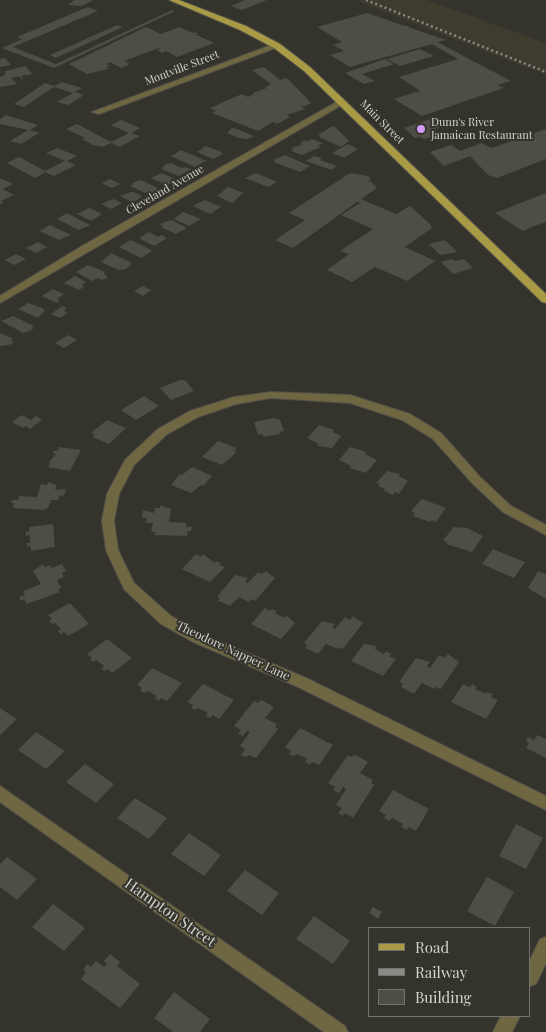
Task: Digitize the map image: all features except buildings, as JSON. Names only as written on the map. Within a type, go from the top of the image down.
[{"type":"main road","name":"Main Street","points":[[173,0],[226,20],[277,46],[307,69],[546,300]]},
{"type":"street","name":"Montville Street","points":[[96,112],[277,46]]},
{"type":"street","name":"Cleveland Avenue","points":[[0,300],[85,248],[343,102]]},
{"type":"street","name":"Theodore Napper Lane","points":[[546,531],[507,509],[476,480],[450,448],[436,436],[406,417],[372,404],[294,395],[271,395],[234,401],[194,414],[162,432],[147,444],[129,464],[113,494],[108,521],[112,550],[129,586],[166,620],[198,638],[302,682],[546,803]]},
{"type":"street","name":"Hampton Street","points":[[0,793],[340,1032]]},
{"type":"street","points":[[531,976],[546,945]]},
{"type":"street","points":[[502,1032],[510,1017]]},
{"type":"shaded area","points":[[355,0],[427,0],[546,43],[546,75]]},
{"type":"railway","points":[[366,0],[546,72]]},
{"type":"place","name":"Dunn's River Jamaican Restaurant","points":[[421,129]]}]
